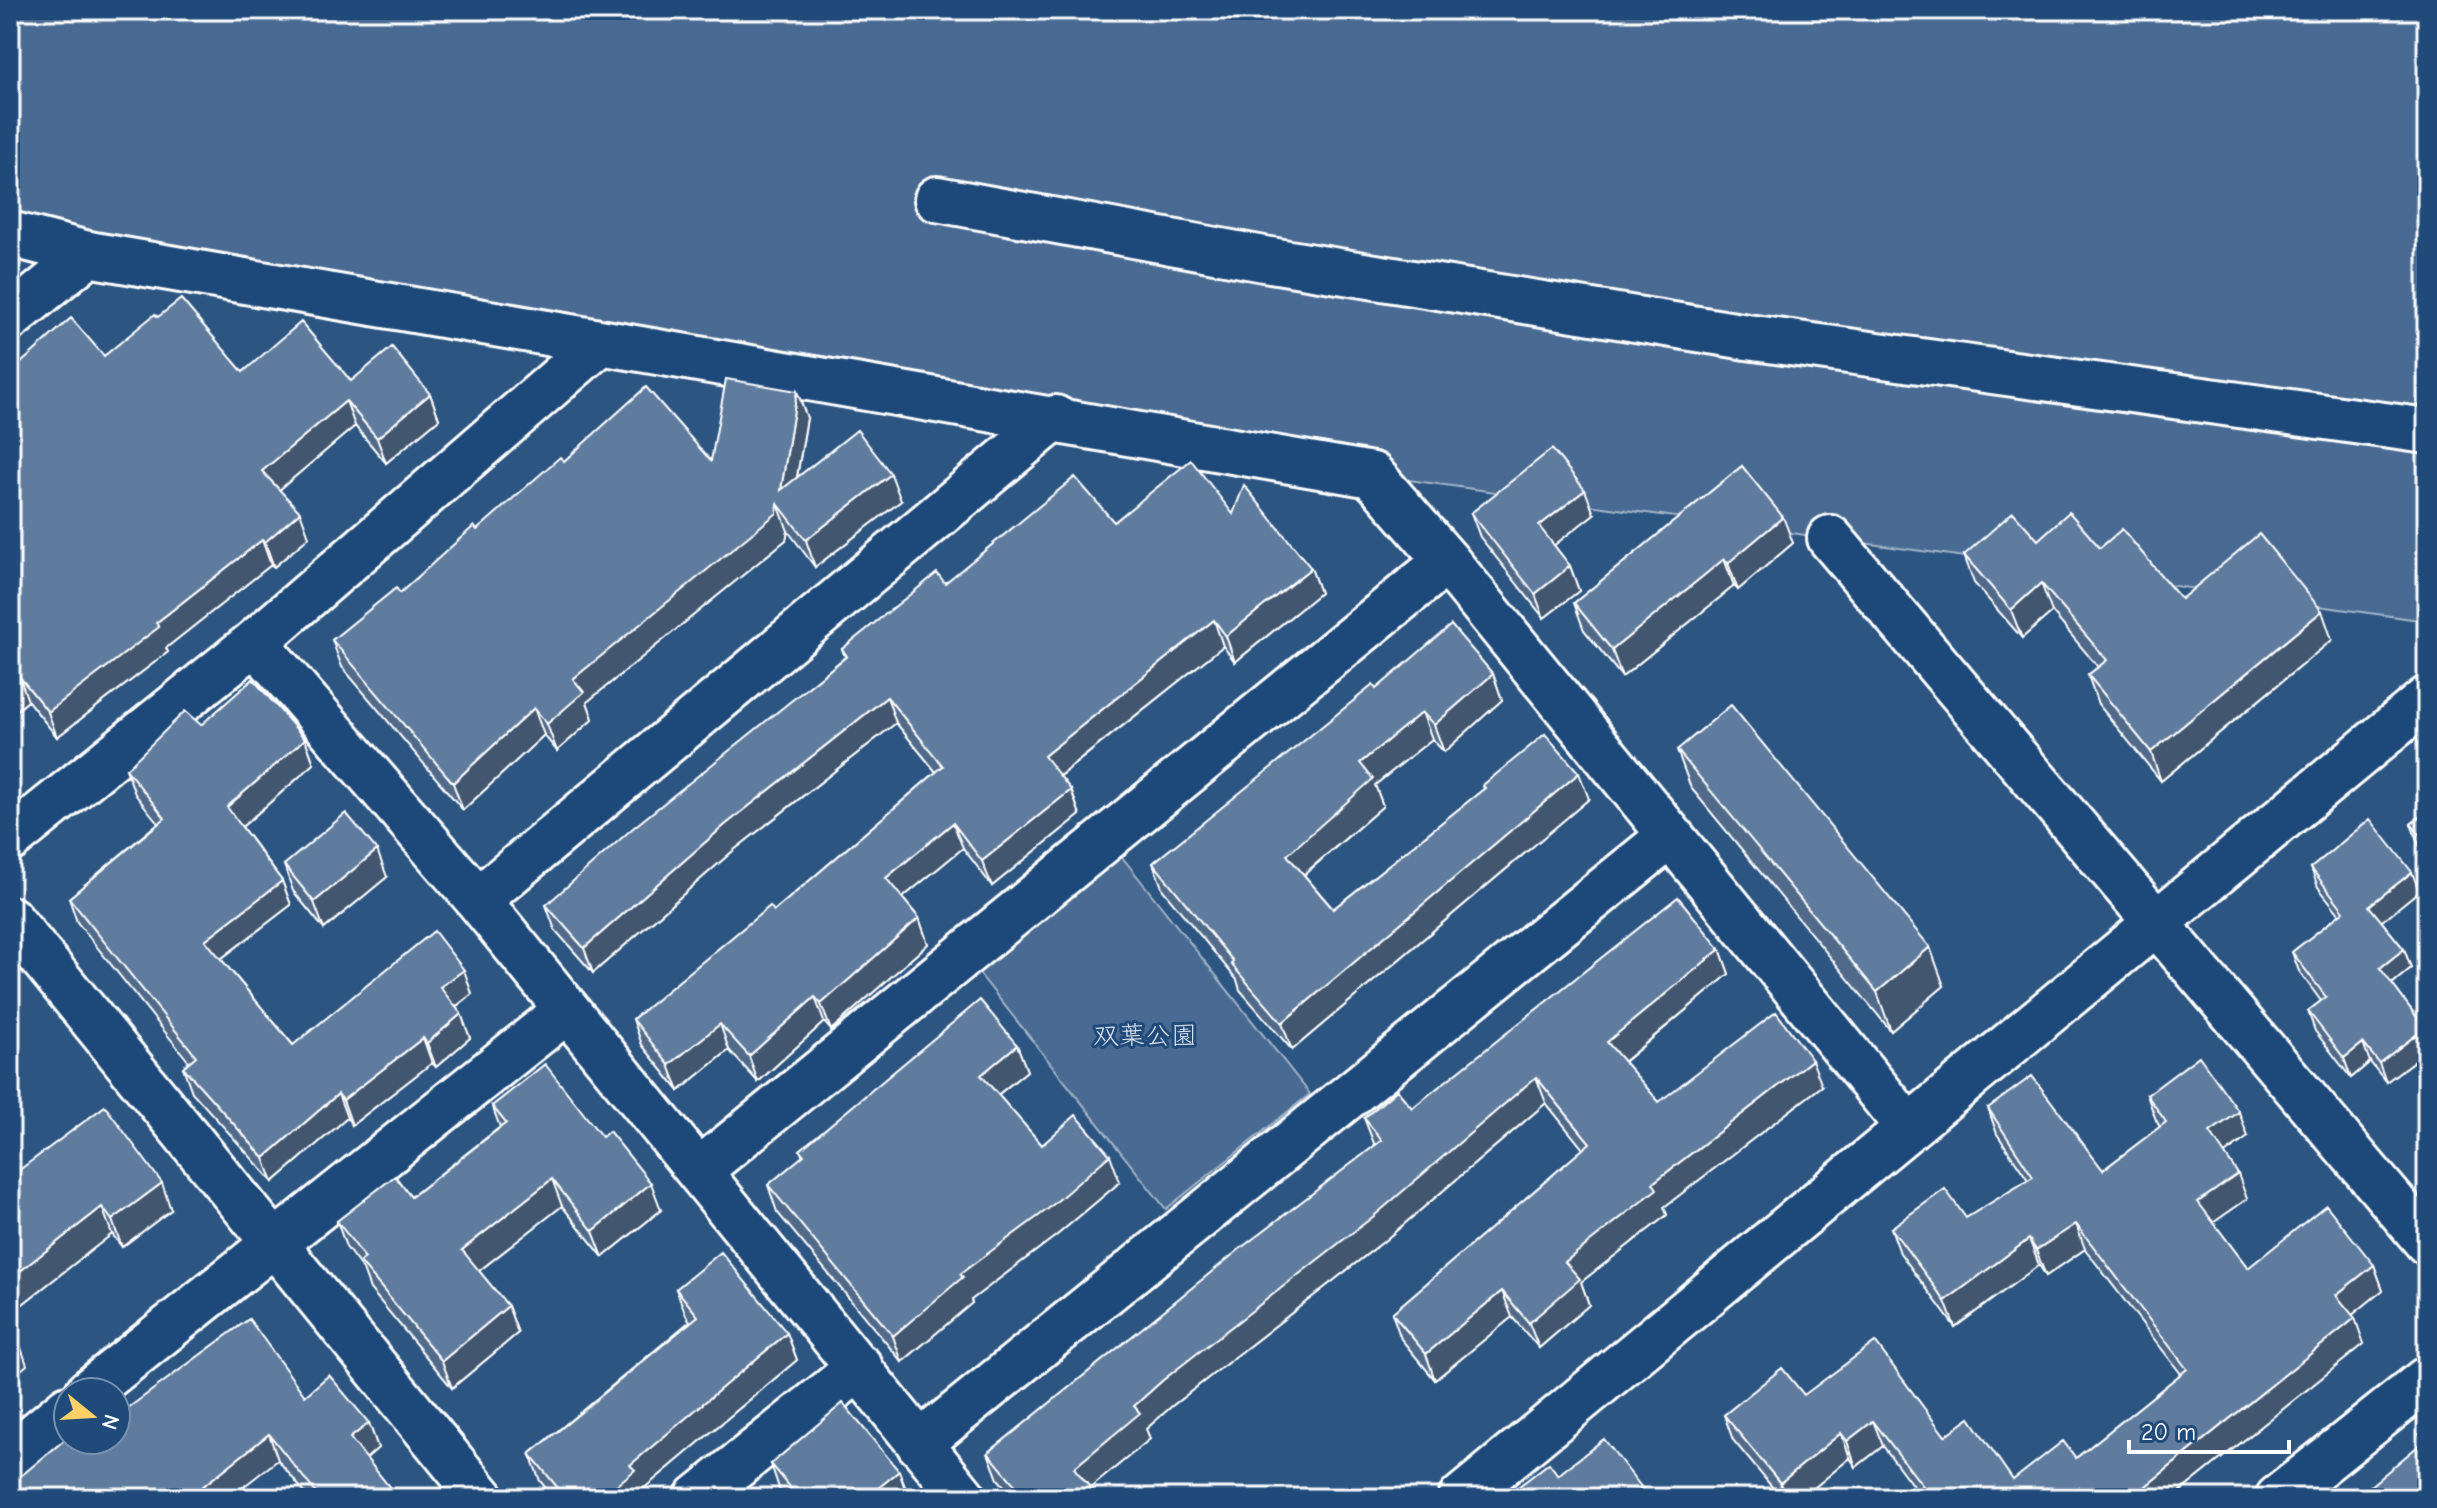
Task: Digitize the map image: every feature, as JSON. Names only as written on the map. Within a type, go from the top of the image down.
[{"type":"street","points":[[937,199],[1264,259],[1747,337],[2427,431]]},
{"type":"street","points":[[10,234],[88,254],[1055,418],[1372,475],[1447,561],[1908,1127]]},
{"type":"street","points":[[10,318],[88,254]]},
{"type":"street","points":[[10,839],[255,642],[600,343]]},
{"type":"street","points":[[478,900],[1055,418]]},
{"type":"street","points":[[1830,538],[2427,1242]]},
{"type":"street","points":[[701,1169],[1447,561]]},
{"type":"street","points":[[255,642],[478,900],[566,1011],[701,1169],[964,1498]]},
{"type":"street","points":[[1461,1498],[2427,699]]},
{"type":"street","points":[[919,1444],[1670,836]]},
{"type":"street","points":[[10,919],[482,1498]]},
{"type":"street","points":[[108,1376],[566,1011]]},
{"type":"street","points":[[697,1498],[860,1367]]},
{"type":"street","points":[[2278,1498],[2427,1379]]},
{"type":"street","points":[[10,1456],[52,1421]]},
{"type":"green space","points":[[10,10],[2427,10],[2427,621],[1372,475],[10,234]]},
{"type":"green space","name":"双葉公園","points":[[1122,857],[1310,1094],[1166,1209],[978,972]]},
{"type":"building","points":[[181,299],[243,372],[301,322],[351,381],[392,347],[430,394],[377,438],[346,401],[262,471],[300,512],[156,623],[159,627],[48,712],[19,676],[10,683],[10,373],[71,318],[104,356],[155,314],[158,317]]},
{"type":"building","points":[[726,379],[797,391],[781,490],[857,430],[891,474],[806,540],[778,504],[777,513],[573,679],[584,692],[547,724],[534,708],[453,783],[332,640],[396,588],[400,593],[474,526],[477,530],[560,457],[564,461],[646,387],[711,461]]},
{"type":"building","points":[[1552,449],[1585,490],[1539,526],[1570,566],[1535,594],[1471,513]]},
{"type":"building","points":[[1191,460],[1233,514],[1244,485],[1311,568],[1226,636],[1214,620],[1044,756],[1071,790],[982,861],[953,823],[886,878],[919,918],[821,1004],[815,997],[749,1056],[720,1024],[669,1065],[633,1019],[770,906],[774,911],[943,766],[887,697],[725,825],[584,948],[546,905],[633,828],[847,656],[842,649],[937,573],[945,583],[1075,477],[1114,522]]},
{"type":"building","points":[[1742,466],[1783,517],[1728,563],[1724,559],[1612,650],[1574,603]]},
{"type":"building","points":[[2013,512],[2038,540],[2069,512],[2100,548],[2122,529],[2181,599],[2259,534],[2322,611],[2151,752],[2088,675],[2107,660],[2041,583],[2011,610],[1964,555]]},
{"type":"building","points":[[1451,625],[1493,674],[1434,725],[1422,712],[1360,763],[1373,779],[1287,855],[1333,909],[1485,788],[1483,785],[1545,734],[1579,773],[1282,1023],[1231,964],[1233,961],[1153,863],[1373,685],[1376,689]]},
{"type":"building","points":[[253,679],[305,739],[227,807],[282,881],[205,940],[293,1045],[434,931],[464,970],[440,987],[461,1014],[427,1043],[423,1038],[343,1100],[338,1094],[264,1158],[183,1067],[196,1056],[69,898],[165,818],[126,769],[185,711],[201,725]]},
{"type":"building","points":[[1731,705],[1930,947],[1877,992],[1677,750]]},
{"type":"building","points":[[2427,811],[2427,843],[2411,824]]},
{"type":"building","points":[[346,813],[377,850],[314,902],[284,865]]},
{"type":"building","points":[[2370,819],[2412,872],[2369,906],[2404,949],[2380,968],[2425,1028],[2379,1063],[2363,1043],[2344,1058],[2308,1011],[2326,997],[2292,952],[2344,911],[2311,868]]},
{"type":"building","points":[[1678,897],[1720,949],[1607,1042],[1659,1102],[1776,1012],[1812,1060],[1653,1183],[1657,1189],[1565,1262],[1580,1279],[1529,1323],[1502,1291],[1426,1354],[1392,1313],[1590,1143],[1536,1077],[1374,1216],[1134,1406],[1140,1413],[1074,1468],[1099,1498],[1026,1498],[988,1453],[1241,1248],[1382,1140],[1364,1118],[1397,1090],[1412,1108]]},
{"type":"building","points":[[980,1000],[1017,1045],[981,1075],[1042,1145],[1076,1115],[1110,1155],[1048,1209],[960,1274],[963,1277],[893,1336],[768,1185],[804,1155],[800,1150]]},
{"type":"building","points":[[2199,1056],[2239,1112],[2210,1132],[2238,1174],[2198,1202],[2248,1268],[2326,1205],[2374,1265],[2336,1295],[2355,1318],[2131,1498],[2124,1494],[2118,1498],[1932,1498],[1873,1421],[1847,1441],[1841,1433],[1780,1483],[1724,1415],[1782,1368],[1804,1395],[1875,1342],[1945,1436],[1970,1418],[2013,1480],[2063,1441],[2076,1458],[2187,1369],[2076,1224],[2036,1250],[2029,1239],[1945,1301],[1891,1228],[1945,1189],[1966,1218],[2033,1177],[1988,1108],[2032,1076],[2103,1170],[2166,1122],[2147,1095]]},
{"type":"building","points":[[545,1064],[602,1137],[609,1131],[651,1183],[593,1231],[552,1179],[462,1250],[508,1306],[442,1361],[360,1262],[365,1258],[337,1221],[395,1176],[411,1197],[506,1123],[492,1106]]},
{"type":"building","points":[[105,1106],[162,1183],[112,1220],[102,1207],[10,1279],[10,1177]]},
{"type":"building","points":[[721,1252],[787,1333],[630,1465],[635,1470],[601,1498],[566,1498],[530,1454],[698,1316],[676,1289]]},
{"type":"building","points":[[249,1319],[305,1396],[329,1375],[369,1423],[350,1438],[398,1498],[320,1498],[269,1434],[188,1498],[10,1498],[10,1485],[52,1450],[52,1456],[132,1456],[132,1405]]},
{"type":"building","points":[[10,1329],[18,1339],[10,1345]]},
{"type":"building","points":[[843,1403],[899,1471],[866,1498],[799,1498],[771,1464]]},
{"type":"building","points":[[2427,1429],[2427,1498],[2356,1498],[2424,1441],[2419,1434]]},
{"type":"building","points":[[1604,1439],[1642,1488],[1630,1498],[1504,1498],[1549,1463],[1558,1475]]}]
